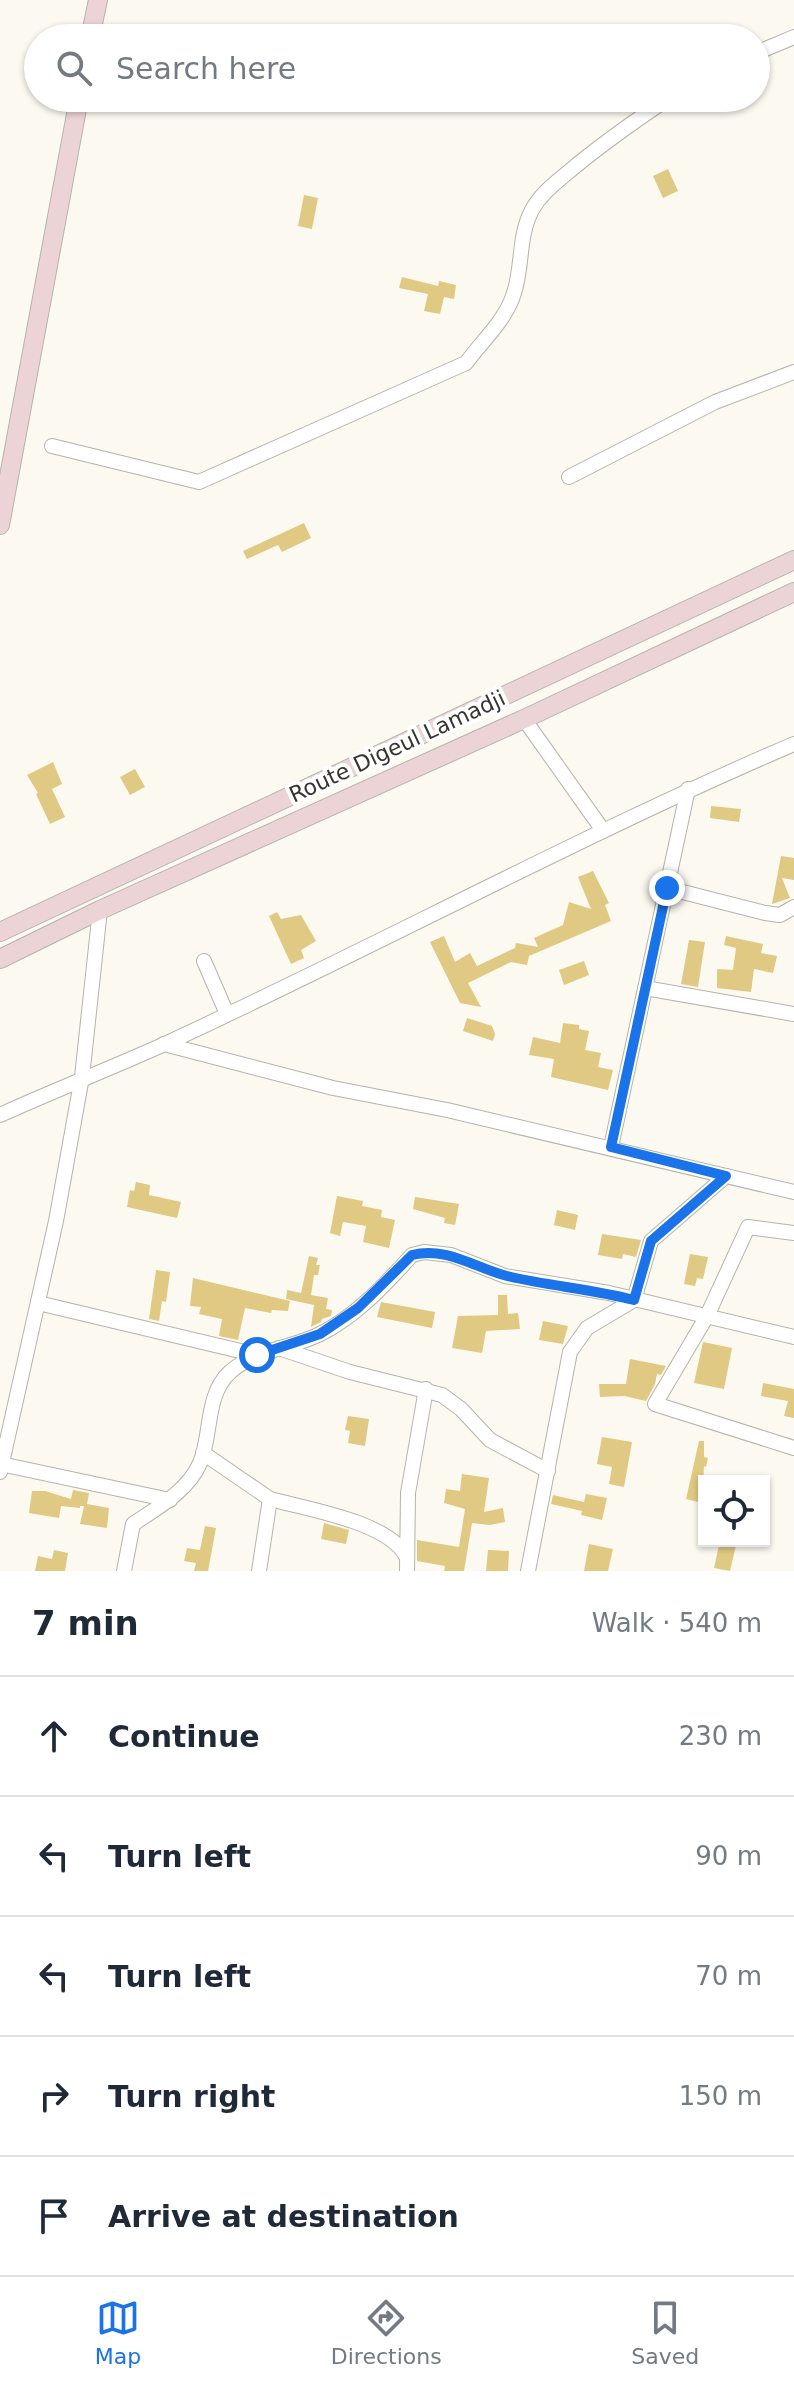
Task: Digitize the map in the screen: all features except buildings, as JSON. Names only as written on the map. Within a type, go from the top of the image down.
[{"type":"main road","points":[[93,24],[98,0]]},
{"type":"main road","points":[[0,525],[76,112]]},
{"type":"main road","name":"Route Digeul Lamadji","points":[[0,932],[794,560]]},
{"type":"main road","name":"Route Digeul Lamadji","points":[[0,959],[100,910],[524,719],[794,592]]},
{"type":"street","points":[[770,47],[794,37]]},
{"type":"street","points":[[52,446],[199,482],[466,363],[506,314],[515,291],[523,235],[531,211],[542,194],[605,140],[648,112]]},
{"type":"street","points":[[569,477],[715,402],[794,372]]},
{"type":"street","points":[[524,719],[602,829]]},
{"type":"street","points":[[0,1115],[164,1044],[602,829],[794,744]]},
{"type":"street","points":[[611,1147],[688,789]]},
{"type":"street","points":[[667,888],[765,913],[780,915],[794,907]]},
{"type":"street","points":[[100,910],[82,1077],[38,1303],[1,1468],[170,1500]]},
{"type":"street","points":[[204,961],[227,1014]]},
{"type":"street","points":[[645,988],[794,1014]]},
{"type":"street","points":[[164,1044],[333,1088],[447,1110],[794,1192]]},
{"type":"street","points":[[528,1571],[570,1352],[587,1328],[634,1300],[651,1241],[726,1176]]},
{"type":"street","points":[[794,1233],[748,1227],[707,1316],[655,1404],[794,1448]]},
{"type":"street","points":[[124,1571],[133,1524],[170,1500],[199,1465],[218,1388],[229,1373],[257,1355],[320,1334],[358,1308],[412,1255],[424,1252],[451,1255],[505,1276],[609,1293],[794,1337]]},
{"type":"street","points":[[38,1303],[257,1355]]},
{"type":"street","points":[[279,1348],[350,1372],[442,1395],[461,1409],[497,1445],[548,1471]]},
{"type":"street","points":[[407,1565],[408,1493],[426,1389]]},
{"type":"street","points":[[203,1453],[270,1499],[365,1526],[393,1541],[404,1551],[407,1565]]},
{"type":"street","points":[[259,1571],[270,1499]]},
{"type":"route","points":[[257,1355],[320,1334],[358,1308],[412,1255],[424,1252],[451,1255],[505,1276],[634,1300],[651,1241],[726,1176],[611,1147],[667,888]]}]
